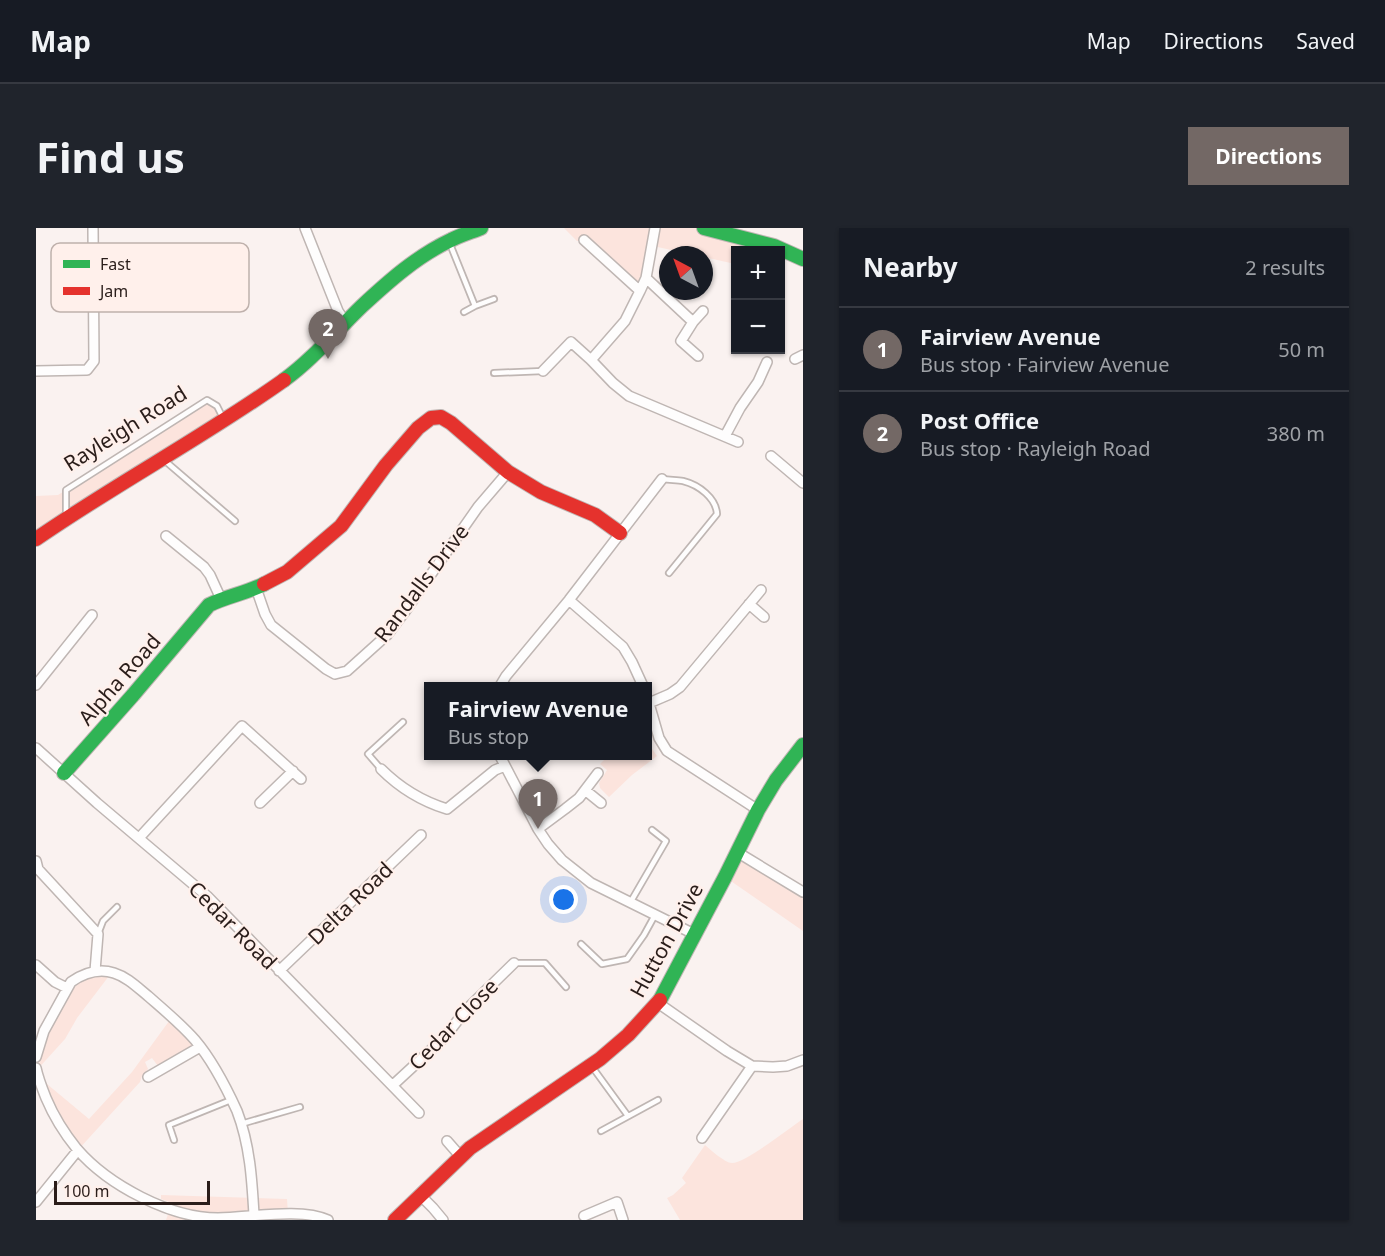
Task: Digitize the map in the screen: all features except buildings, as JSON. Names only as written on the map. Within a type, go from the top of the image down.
[{"type":"street","points":[[93,228],[93,243]]},
{"type":"street","points":[[304,228],[338,311],[346,323]]},
{"type":"street","points":[[36,539],[284,381],[313,357],[376,294],[414,262],[448,241],[481,228]]},
{"type":"street","points":[[591,360],[625,321],[646,279],[655,228]]},
{"type":"street","points":[[704,228],[747,238],[768,246]]},
{"type":"street","points":[[584,240],[640,291]]},
{"type":"street","points":[[785,252],[803,259]]},
{"type":"street","points":[[646,279],[693,322]]},
{"type":"street","points":[[698,356],[681,341],[703,311]]},
{"type":"street","points":[[36,371],[87,370],[94,361],[94,312]]},
{"type":"street","points":[[543,371],[572,342],[612,383],[629,396],[738,442]]},
{"type":"street","points":[[725,436],[740,408],[758,382],[767,362]]},
{"type":"street","name":"Alpha Road","points":[[64,774],[209,606],[221,599],[256,588],[287,572],[325,541],[341,526],[406,440],[431,418],[441,417],[451,423],[508,472]]},
{"type":"street","points":[[771,456],[803,483]]},
{"type":"street","points":[[508,472],[526,485],[595,515],[620,533]]},
{"type":"street","name":"Randalls Drive","points":[[256,588],[271,625],[326,669],[335,674],[347,671],[387,635],[478,507],[508,472]]},
{"type":"street","points":[[503,682],[662,479]]},
{"type":"street","points":[[166,536],[204,567],[221,599]]},
{"type":"street","points":[[652,701],[670,694],[680,687],[761,590]]},
{"type":"street","points":[[569,600],[623,647],[641,682]]},
{"type":"street","points":[[749,604],[764,617]]},
{"type":"street","points":[[36,685],[92,615]]},
{"type":"street","points":[[652,715],[659,738],[667,751],[758,810]]},
{"type":"street","points":[[140,838],[242,726],[301,779]]},
{"type":"street","name":"Cedar Road","points":[[36,748],[207,896],[419,1113]]},
{"type":"street","name":"Hutton Drive","points":[[395,1220],[461,1157],[501,1125],[612,1049],[658,1003],[758,810],[776,780],[801,753]]},
{"type":"street","points":[[502,760],[538,829],[554,852],[576,873],[591,883],[694,934]]},
{"type":"street","points":[[381,769],[394,782],[414,795],[447,809],[495,770],[505,766]]},
{"type":"street","points":[[260,803],[293,771]]},
{"type":"street","points":[[538,829],[566,810],[598,773]]},
{"type":"street","points":[[585,790],[601,803]]},
{"type":"street","name":"Delta Road","points":[[279,971],[421,835]]},
{"type":"street","points":[[737,852],[803,892]]},
{"type":"street","points":[[36,861],[38,868],[98,934],[95,971]]},
{"type":"street","name":"Cedar Close","points":[[393,1085],[445,1037],[460,1016],[514,963]]},
{"type":"street","points":[[36,965],[55,982],[67,988]]},
{"type":"street","points":[[36,1057],[44,1031],[71,982],[95,971],[112,972],[131,982],[172,1017],[200,1047],[231,1100],[241,1125],[251,1165],[254,1215]]},
{"type":"street","points":[[658,1003],[752,1066],[787,1066],[803,1060]]},
{"type":"street","points":[[148,1077],[200,1047]]},
{"type":"street","points":[[702,1138],[752,1066]]},
{"type":"street","points":[[36,1068],[52,1112],[78,1150],[108,1177],[139,1196],[170,1209],[199,1216],[217,1218],[300,1214],[328,1220]]},
{"type":"street","points":[[447,1141],[461,1157]]},
{"type":"street","points":[[36,1202],[78,1150]]},
{"type":"street","points":[[420,1195],[443,1220]]},
{"type":"street","points":[[584,1216],[617,1202],[623,1220]]},
{"type":"street","points":[[166,1220],[170,1209]]},
{"type":"lane","points":[[448,241],[475,306]]},
{"type":"lane","points":[[464,312],[494,299]]},
{"type":"lane","points":[[494,373],[543,371]]},
{"type":"lane","name":"Rayleigh Road","points":[[66,518],[66,490],[207,400],[216,406],[224,420]]},
{"type":"lane","points":[[162,459],[234,521]]},
{"type":"lane","points":[[662,479],[685,481],[701,488],[716,506],[717,514],[669,573]]},
{"type":"lane","points":[[381,769],[368,754],[404,722]]},
{"type":"lane","points":[[630,903],[666,841],[652,830]]},
{"type":"lane","points":[[98,934],[103,921],[117,907]]},
{"type":"lane","points":[[581,944],[602,964],[627,959],[655,915]]},
{"type":"lane","points":[[514,963],[545,963],[566,987]]},
{"type":"lane","points":[[591,1065],[628,1116]]},
{"type":"lane","points":[[174,1140],[169,1125],[231,1100]]},
{"type":"lane","points":[[601,1131],[658,1100]]},
{"type":"lane","points":[[241,1125],[300,1107]]},
{"type":"shaded area","points":[[564,228],[704,228],[760,246],[731,246],[731,263],[713,259],[713,246],[653,246],[640,291],[584,240],[577,241]]},
{"type":"shaded area","points":[[207,400],[217,406],[224,420],[36,539],[36,496],[58,495]]},
{"type":"shaded area","points":[[652,749],[657,756],[652,760]]},
{"type":"shaded area","points":[[604,760],[652,760],[609,797],[600,788],[599,783],[607,770],[600,764]]},
{"type":"shaded area","points":[[737,852],[803,892],[803,931],[725,877]]},
{"type":"shaded area","points":[[112,972],[77,1018],[65,1039],[36,1071],[38,1048],[78,977]]},
{"type":"shaded area","points":[[172,1017],[200,1047],[161,1070],[152,1058],[145,1062],[148,1069],[140,1082],[78,1150],[38,1078],[89,1119],[132,1072]]},
{"type":"shaded area","points":[[803,1119],[803,1220],[680,1220],[667,1198],[686,1183],[682,1178],[705,1145],[718,1156],[732,1163],[757,1151]]},
{"type":"shaded area","points":[[161,1195],[287,1199],[288,1214],[166,1220],[172,1203],[161,1199]]},
{"type":"traffic: fast","points":[[284,380],[305,363],[362,306],[404,270],[439,246],[481,228]]},
{"type":"traffic: fast","points":[[704,228],[774,246],[803,259]]},
{"type":"traffic: fast","points":[[64,773],[209,605],[264,584]]},
{"type":"traffic: fast","points":[[660,1000],[758,810],[776,780],[803,745]]},
{"type":"traffic: jam","points":[[36,539],[284,380]]},
{"type":"traffic: jam","points":[[264,584],[287,572],[341,526],[386,465],[418,428],[431,418],[441,417],[451,423],[508,472],[541,492],[595,515],[620,533]]},
{"type":"traffic: jam","points":[[395,1220],[470,1148],[600,1059],[628,1035],[660,1000]]},
{"type":"place","name":"Post Office","points":[[328,359]]},
{"type":"place","name":"Fairview Avenue","points":[[538,829]]}]
